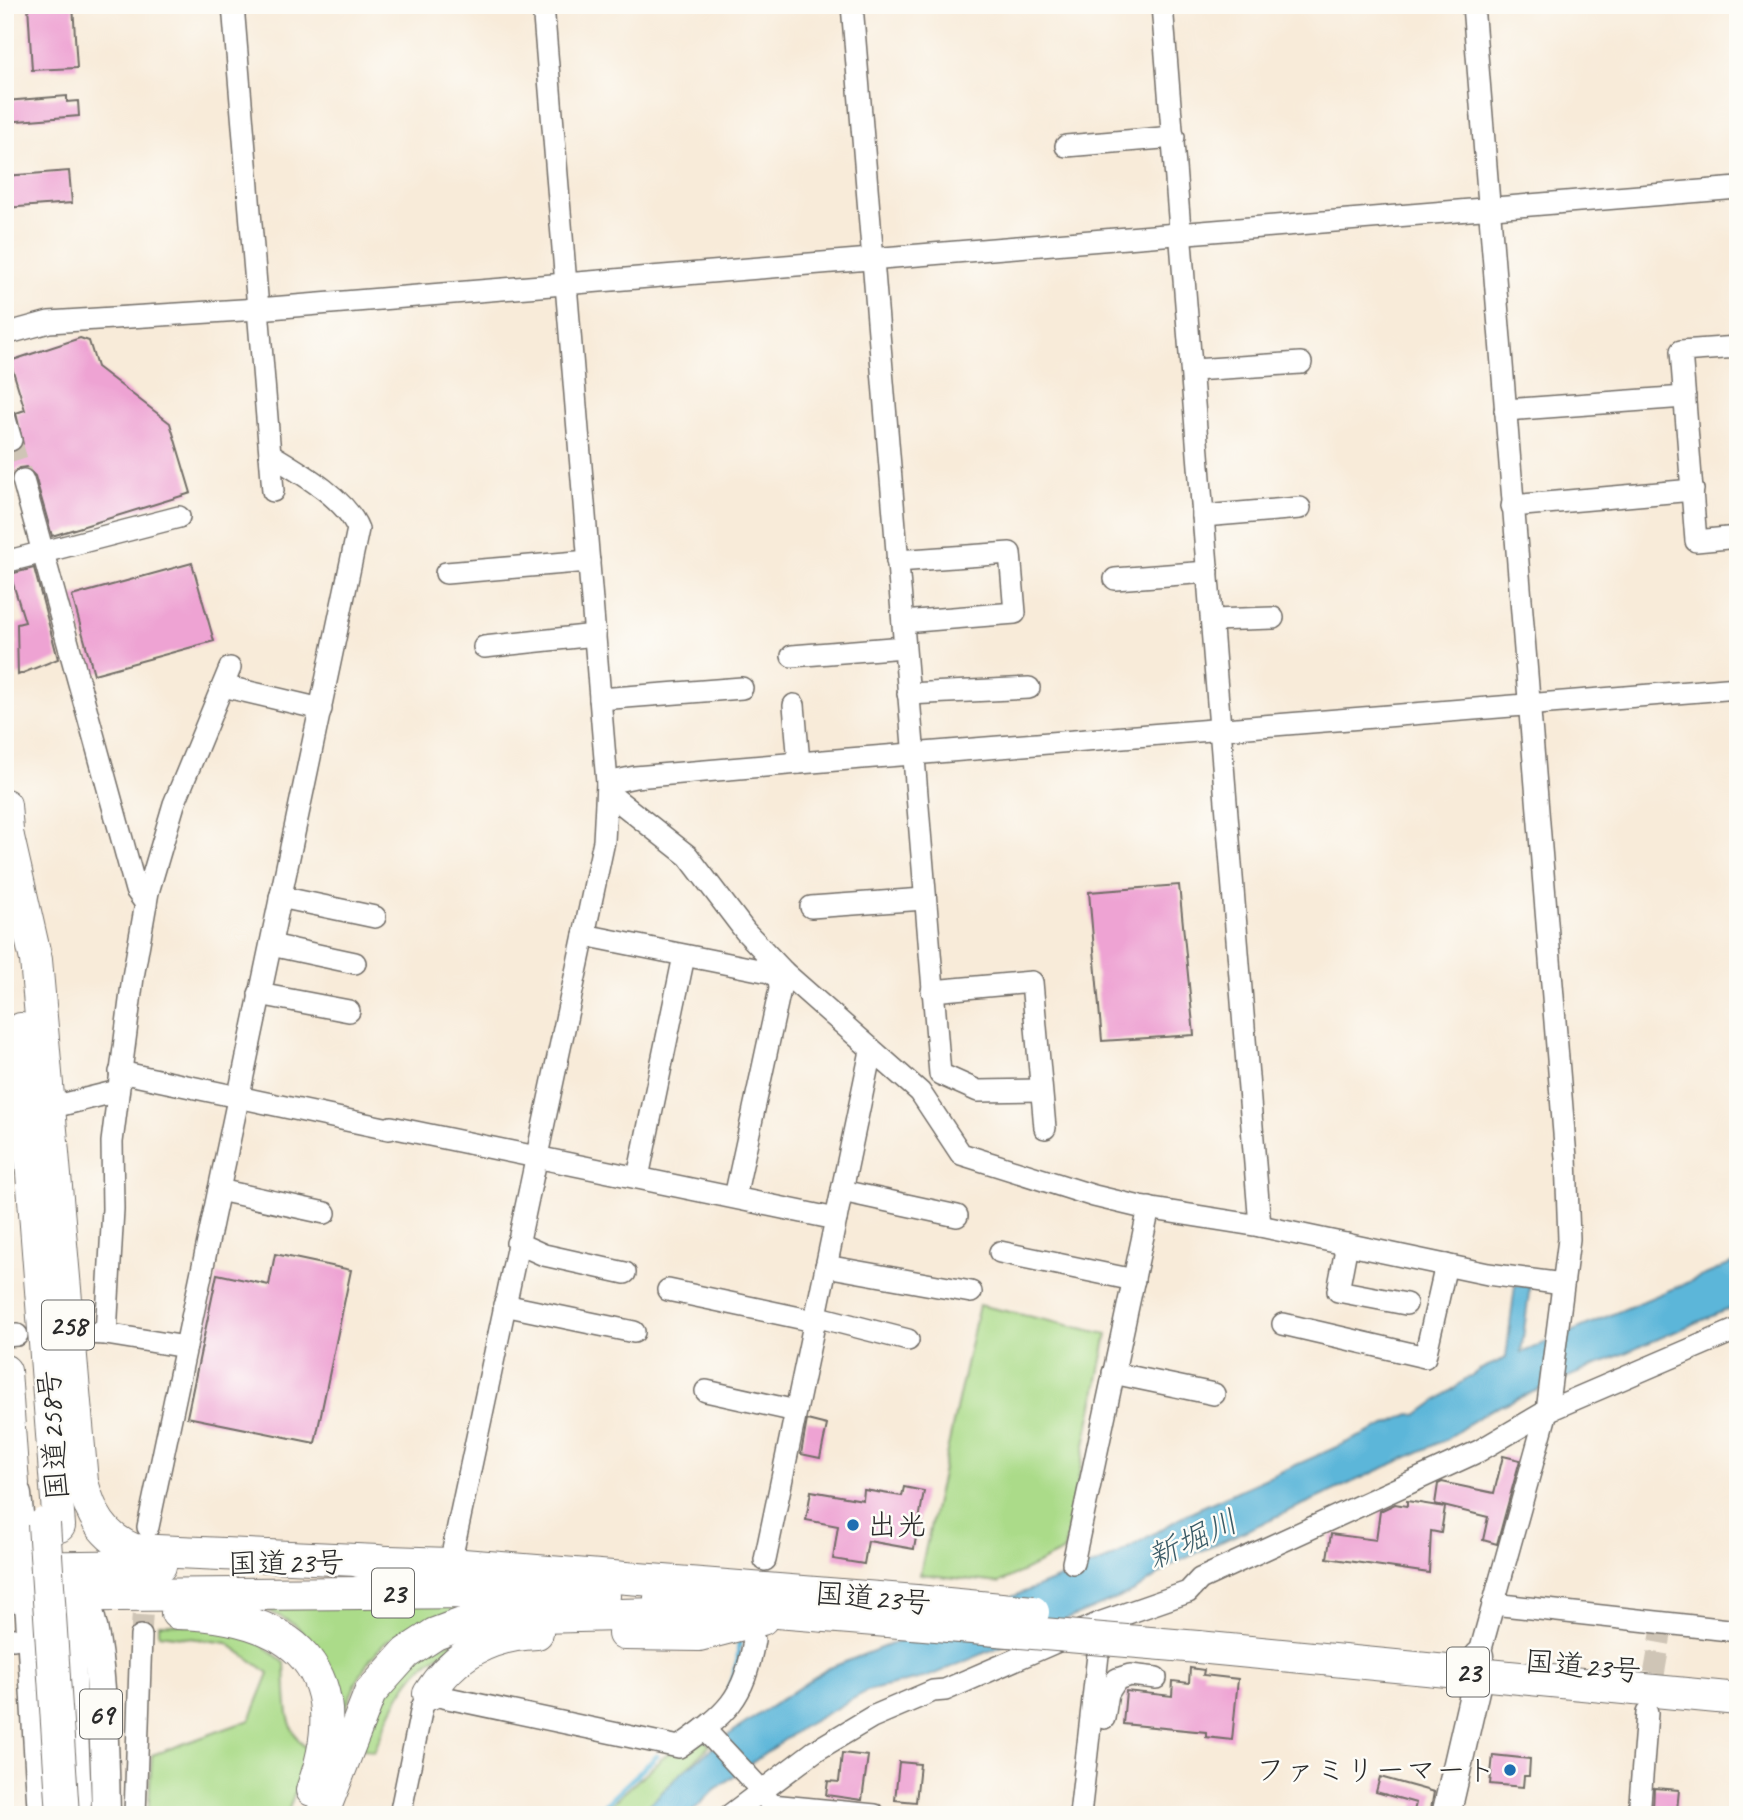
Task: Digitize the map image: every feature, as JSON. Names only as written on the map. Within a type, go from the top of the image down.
[{"type":"highway","name":"国道258号","points":[[5,805],[51,1525],[63,1815]]},
{"type":"highway","name":"258","points":[[8,837],[36,960],[64,1332],[82,1482],[97,1523],[121,1545],[134,1550],[378,1561]]},
{"type":"highway","name":"国道258号","points":[[5,1072],[83,1815]]},
{"type":"highway","name":"258","points":[[5,1371],[9,1492]]},
{"type":"highway","name":"国道23号","points":[[15,1600],[134,1567],[378,1561],[450,1564],[914,1612],[1479,1664],[1738,1680]]},
{"type":"highway","name":"国道23号","points":[[81,1608],[477,1592],[661,1598],[702,1606],[784,1614],[914,1612]]},
{"type":"highway","points":[[15,1600],[81,1608],[200,1614],[248,1622],[282,1636],[302,1652],[314,1669],[325,1699],[328,1731],[319,1773],[303,1815]]},
{"type":"highway","points":[[322,1815],[370,1693],[406,1653],[435,1634],[462,1624],[497,1618],[658,1614],[702,1606]]},
{"type":"highway","points":[[429,1694],[443,1671],[467,1653],[511,1634],[699,1635],[784,1614]]},
{"type":"highway","name":"国道23号","points":[[1479,1664],[1738,1699]]},
{"type":"main road","name":"69","points":[[9,1492],[18,1495],[15,1600],[42,1815]]},
{"type":"main road","points":[[81,1608],[101,1577],[134,1567]]},
{"type":"main road","name":"69","points":[[81,1608],[96,1651],[104,1747],[106,1815]]},
{"type":"main road","name":"69","points":[[75,1815],[75,1740],[68,1655],[81,1608]]},
{"type":"main road","points":[[1446,1815],[1479,1664]]},
{"type":"street","points":[[233,5],[273,491]]},
{"type":"street","points":[[450,1564],[604,841],[607,788],[543,5]]},
{"type":"street","points":[[852,5],[940,1074]]},
{"type":"street","points":[[1162,5],[1260,1226]]},
{"type":"street","points":[[1473,5],[1566,1158],[1569,1240],[1546,1411],[1479,1664]]},
{"type":"street","points":[[1066,146],[1174,137]]},
{"type":"street","points":[[5,334],[49,322],[258,309],[1738,188]]},
{"type":"street","points":[[1738,347],[1681,351],[1696,541],[1738,537]]},
{"type":"street","points":[[1193,370],[1301,363]]},
{"type":"street","points":[[1505,410],[1685,397]]},
{"type":"street","points":[[5,419],[11,440]]},
{"type":"street","points":[[148,1527],[358,530],[349,515],[316,483],[270,454]]},
{"type":"street","points":[[23,480],[136,890],[146,904]]},
{"type":"street","points":[[1512,506],[1693,490]]},
{"type":"street","points":[[1202,516],[1300,508]]},
{"type":"street","points":[[5,562],[178,517]]},
{"type":"street","points":[[897,561],[1010,553],[1015,612],[902,622]]},
{"type":"street","points":[[446,573],[589,561]]},
{"type":"street","points":[[1115,579],[1208,572]]},
{"type":"street","points":[[1212,620],[1273,618]]},
{"type":"street","points":[[484,647],[595,635]]},
{"type":"street","points":[[792,656],[904,647]]},
{"type":"street","points":[[106,1334],[113,1209],[112,1142],[119,1082],[152,870],[174,804],[226,677],[321,709]]},
{"type":"street","points":[[600,699],[742,688]]},
{"type":"street","points":[[908,694],[1029,688]]},
{"type":"street","points":[[607,788],[635,777],[1738,688]]},
{"type":"street","points":[[794,705],[799,763]]},
{"type":"street","points":[[607,788],[698,867],[729,912],[782,975],[871,1051],[885,1058],[920,1092],[961,1154],[1094,1196],[1149,1208],[1260,1226],[1488,1274],[1563,1284]]},
{"type":"street","points":[[281,897],[375,917]]},
{"type":"street","points":[[811,908],[924,899]]},
{"type":"street","points":[[584,935],[782,975]]},
{"type":"street","points":[[271,944],[355,963]]},
{"type":"street","points":[[638,1177],[684,956]]},
{"type":"street","points":[[735,1198],[782,975]]},
{"type":"street","points":[[932,991],[1032,982],[1045,1128]]},
{"type":"street","points":[[259,994],[349,1011]]},
{"type":"street","points":[[765,1560],[871,1051]]},
{"type":"street","points":[[940,1074],[978,1091],[1041,1090]]},
{"type":"street","points":[[920,1092],[940,1074]]},
{"type":"street","points":[[49,1108],[119,1082],[238,1096],[836,1219]]},
{"type":"street","points":[[219,1190],[325,1213]]},
{"type":"street","points":[[842,1191],[957,1216]]},
{"type":"street","points":[[1073,1563],[1149,1208]]},
{"type":"street","points":[[517,1243],[544,1255],[625,1273]]},
{"type":"street","points":[[1347,1244],[1338,1291],[1406,1304]]},
{"type":"street","points":[[1000,1252],[1133,1280]]},
{"type":"street","points":[[1283,1324],[1425,1357],[1446,1265]]},
{"type":"street","points":[[826,1266],[971,1292]]},
{"type":"street","points":[[668,1290],[908,1339]]},
{"type":"street","points":[[504,1305],[634,1332]]},
{"type":"street","points":[[730,1815],[764,1798],[815,1751],[881,1712],[944,1690],[1102,1622],[1188,1592],[1200,1579],[1479,1451],[1546,1411],[1738,1329]]},
{"type":"street","points":[[64,1332],[106,1334],[186,1347]]},
{"type":"street","points":[[1113,1373],[1214,1394]]},
{"type":"street","points":[[706,1391],[796,1411]]},
{"type":"street","points":[[1493,1604],[1738,1631]]},
{"type":"street","points":[[1080,1815],[1102,1622]]},
{"type":"street","points":[[135,1815],[141,1636]]},
{"type":"street","points":[[400,1815],[422,1707],[429,1694],[679,1747],[707,1734],[739,1695],[749,1671],[754,1640]]},
{"type":"street","points":[[1092,1719],[1103,1718],[1108,1693],[1116,1679],[1130,1675],[1156,1678]]},
{"type":"street","points":[[1639,1815],[1647,1713]]},
{"type":"street","points":[[707,1734],[764,1798],[875,1815]]},
{"type":"street","points":[[104,1747],[138,1744]]},
{"type":"green space","points":[[979,1305],[1107,1334],[1064,1551],[999,1583],[920,1574]]},
{"type":"green space","points":[[467,1599],[467,1608],[415,1624],[380,1648],[356,1683],[337,1734],[320,1655],[296,1625],[262,1607]]},
{"type":"green space","points":[[159,1624],[227,1629],[255,1641],[285,1663],[290,1722],[300,1742],[309,1750],[287,1815],[148,1815],[152,1755],[250,1720],[269,1673],[227,1643],[159,1634]]},
{"type":"green space","points":[[486,1631],[422,1667],[397,1701],[374,1752],[359,1747],[378,1703],[422,1651]]},
{"type":"green space","points":[[701,1738],[710,1745],[640,1815],[599,1815],[667,1754]]},
{"type":"water","name":"新堀川","points":[[1738,1261],[1738,1305],[1488,1411],[1445,1440],[1177,1562],[1135,1591],[927,1677],[867,1691],[801,1728],[714,1790],[689,1815],[639,1815],[680,1774],[734,1731],[827,1669],[1109,1559],[1193,1511],[1410,1414],[1417,1415],[1479,1370],[1506,1358],[1515,1285],[1530,1286],[1521,1353]]},
{"type":"building","points":[[28,5],[73,5],[77,68],[32,70]]},
{"type":"building","points":[[67,96],[67,102],[78,101],[79,116],[5,122],[5,101]]},
{"type":"building","points":[[69,171],[72,203],[5,208],[5,176]]},
{"type":"building","points":[[80,338],[89,341],[97,367],[170,423],[191,493],[52,536],[35,476],[26,467],[19,468],[11,475],[5,455],[5,451],[15,452],[23,444],[16,413],[25,410],[10,361]]},
{"type":"building","points":[[192,563],[214,641],[94,674],[72,596]]},
{"type":"building","points":[[34,568],[58,659],[18,675],[17,624],[25,622],[10,574]]},
{"type":"building","points":[[1179,885],[1194,1035],[1102,1041],[1089,892]]},
{"type":"building","points":[[275,1254],[351,1270],[315,1443],[187,1417],[217,1274],[269,1285]]},
{"type":"building","points":[[807,1420],[827,1425],[820,1458],[801,1454]]},
{"type":"building","points":[[1503,1456],[1520,1460],[1497,1544],[1483,1540],[1488,1517],[1435,1504],[1438,1484],[1442,1482],[1494,1493]]},
{"type":"building","points":[[904,1487],[924,1491],[914,1549],[868,1541],[864,1564],[833,1559],[838,1526],[806,1520],[811,1491],[863,1500],[864,1490],[902,1496]]},
{"type":"building","points":[[1407,1501],[1445,1507],[1441,1533],[1431,1531],[1429,1573],[1327,1558],[1331,1534],[1376,1540],[1380,1511],[1395,1504],[1407,1506]]},
{"type":"building","points":[[1190,1668],[1204,1670],[1203,1675],[1238,1679],[1232,1740],[1206,1737],[1206,1732],[1123,1724],[1126,1691],[1172,1696],[1173,1681],[1189,1683]]},
{"type":"building","points":[[842,1753],[868,1756],[862,1800],[826,1795],[828,1781],[839,1782]]},
{"type":"building","points":[[1493,1755],[1530,1759],[1529,1776],[1524,1776],[1523,1787],[1490,1784]]},
{"type":"building","points":[[899,1762],[920,1764],[916,1802],[895,1800]]},
{"type":"building","points":[[1380,1777],[1434,1792],[1430,1815],[1413,1815],[1416,1803],[1376,1792]]},
{"type":"building","points":[[1654,1788],[1679,1790],[1677,1810],[1653,1809]]},
{"type":"waterway","points":[[729,1688],[738,1660],[739,1643]]},
{"type":"waterway","points":[[594,1815],[657,1756]]},
{"type":"tunnel","points":[[11,440],[23,480]]},
{"type":"tunnel","points":[[141,1636],[144,1585]]},
{"type":"tunnel","points":[[1649,1704],[1663,1623]]},
{"type":"place","name":"出光","points":[[853,1525]]},
{"type":"place","name":"ファミリーマート","points":[[1510,1770]]}]
